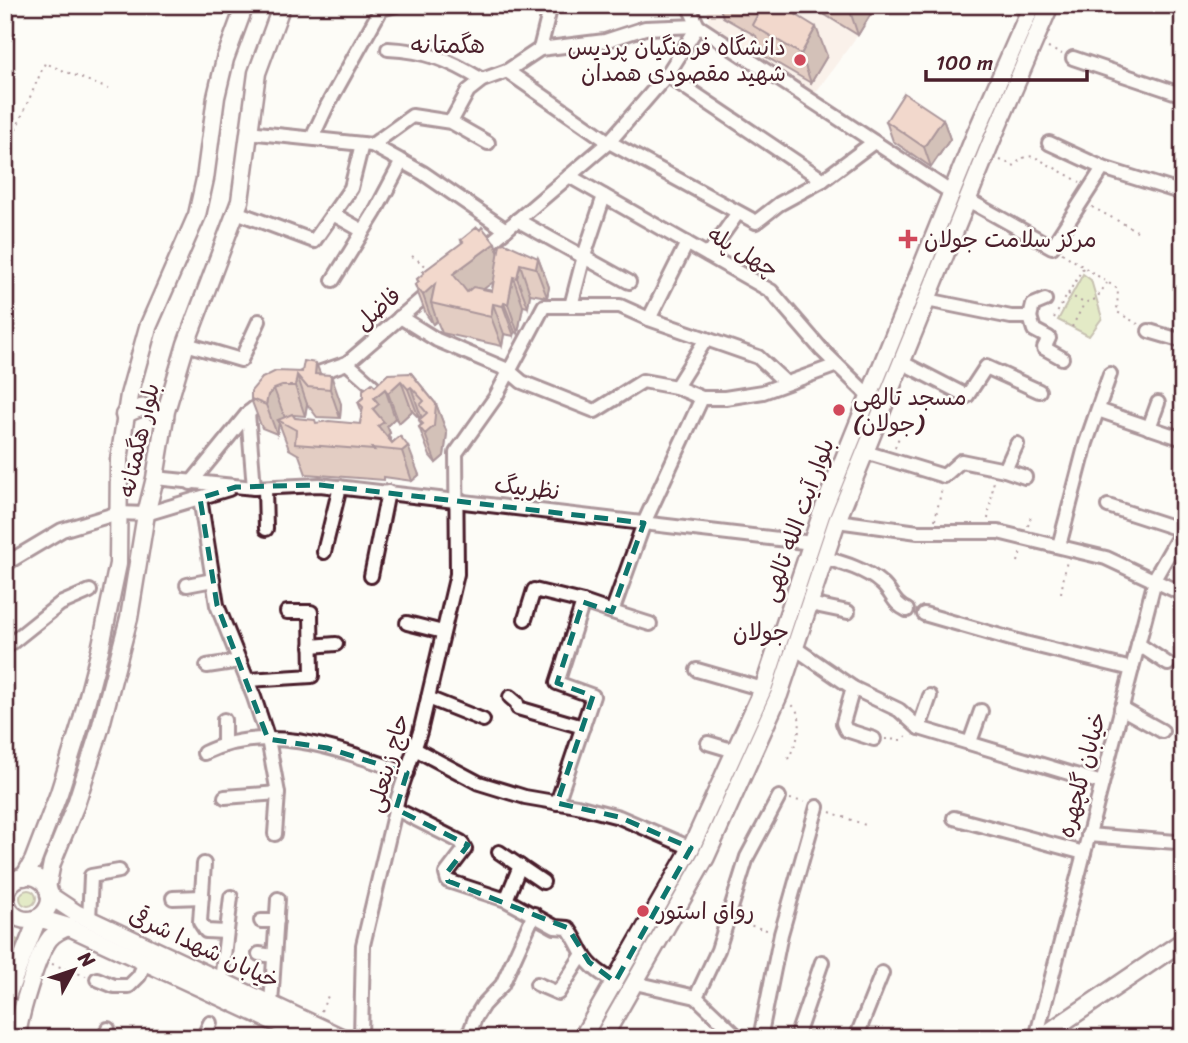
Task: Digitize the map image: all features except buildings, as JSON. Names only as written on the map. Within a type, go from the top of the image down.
[{"type":"main road","name":"بلوار هگمتانه","points":[[15,878],[33,861],[59,793],[81,723],[118,564],[119,460],[124,415],[148,327],[197,215],[205,179],[216,97],[225,59],[245,5]]},
{"type":"main road","name":"بلوار هگمتانه","points":[[48,891],[52,863],[76,804],[100,729],[129,618],[145,514],[155,478],[165,418],[186,344],[240,201],[257,73],[282,5]]},
{"type":"main road","name":"بلوار آیت الله تالهی","points":[[582,1038],[691,848],[763,689],[812,543],[877,400],[952,193],[1032,5]]},
{"type":"main road","name":"بلوار آیت الله تالهی","points":[[603,1038],[706,857],[779,695],[838,521],[865,452],[877,400],[901,362],[1050,5]]},
{"type":"main road","points":[[124,415],[144,406],[152,407],[165,418]]},
{"type":"main road","points":[[763,689],[779,695]]},
{"type":"main road","points":[[81,723],[100,729]]},
{"type":"main road","points":[[5,1034],[10,1020],[5,1001],[38,918],[47,908],[48,891],[37,879],[15,878],[8,889],[6,904],[18,918],[38,918]]},
{"type":"main road","name":"خیابان شهدا شرقی","points":[[48,891],[89,920],[271,1004],[312,1031]]},
{"type":"main road","name":"خیابان شهدا شرقی","points":[[38,918],[69,927],[145,962],[312,1031],[343,1038]]},
{"type":"main road","points":[[18,1038],[23,1004],[49,939],[58,931],[69,927]]},
{"type":"main road","points":[[1038,1038],[1183,942]]},
{"type":"main road","points":[[615,982],[635,983]]},
{"type":"street","points":[[312,138],[380,9],[396,5]]},
{"type":"street","points":[[540,49],[551,5]]},
{"type":"street","points":[[688,5],[698,26],[952,193]]},
{"type":"street","points":[[783,23],[794,5]]},
{"type":"street","points":[[451,122],[468,91],[482,80],[507,71],[540,49],[605,41],[645,28],[698,26]]},
{"type":"street","points":[[474,256],[609,142],[667,75],[698,26]]},
{"type":"street","points":[[388,49],[413,50],[434,55],[482,80]]},
{"type":"street","points":[[1073,58],[1183,95]]},
{"type":"street","points":[[507,71],[609,142],[756,222],[779,205],[823,180],[874,142]]},
{"type":"street","points":[[667,75],[823,180]]},
{"type":"street","points":[[236,212],[314,241],[351,188],[367,145],[412,117],[451,122],[488,143]]},
{"type":"street","points":[[248,132],[367,145],[424,173],[506,230]]},
{"type":"street","points":[[1049,144],[1103,168],[1183,193]]},
{"type":"street","points":[[332,280],[402,162]]},
{"type":"street","points":[[968,200],[1052,247],[1103,168]]},
{"type":"street","name":"چهل پله","points":[[569,176],[771,291],[837,365],[877,400]]},
{"type":"street","points":[[604,196],[571,306],[620,306],[649,319],[758,357],[786,383]]},
{"type":"street","points":[[333,214],[363,230]]},
{"type":"street","points":[[708,255],[737,214]]},
{"type":"street","points":[[517,220],[629,282]]},
{"type":"street","points":[[649,319],[687,243]]},
{"type":"street","name":"فاضل","points":[[295,380],[347,363],[445,280]]},
{"type":"street","points":[[927,300],[1011,317],[1030,317]]},
{"type":"street","points":[[1045,300],[1033,305],[1030,317],[1034,330],[1049,338],[1044,348],[1062,358]]},
{"type":"street","name":"حاج زینعلی","points":[[361,1038],[363,946],[396,809],[428,698],[457,574],[456,453],[495,398],[544,306],[571,306]]},
{"type":"street","points":[[400,317],[437,340],[508,370],[522,382],[595,411],[643,381],[676,387],[702,398],[725,398],[763,392],[837,365]]},
{"type":"street","points":[[186,344],[241,360],[259,321]]},
{"type":"street","points":[[1149,331],[1183,341]]},
{"type":"street","points":[[676,387],[706,339]]},
{"type":"street","points":[[901,362],[967,396],[986,367],[1039,391]]},
{"type":"street","points":[[347,363],[382,394]]},
{"type":"street","points":[[1064,548],[1086,443],[1110,374]]},
{"type":"street","points":[[191,484],[248,413],[274,392]]},
{"type":"street","points":[[612,612],[644,523],[702,398]]},
{"type":"street","points":[[1149,428],[1158,403]]},
{"type":"street","points":[[1098,410],[1183,439]]},
{"type":"street","points":[[248,413],[266,529]]},
{"type":"street","points":[[1001,469],[1017,444]]},
{"type":"street","points":[[865,452],[944,476],[961,461],[1025,477]]},
{"type":"street","name":"نظربیگ","points":[[155,478],[236,487],[320,485],[812,543]]},
{"type":"street","name":"نظربیگ","points":[[5,564],[62,530],[118,513],[145,514],[236,487]]},
{"type":"street","points":[[324,552],[340,487]]},
{"type":"street","points":[[371,576],[388,492]]},
{"type":"street","points":[[200,498],[217,605],[268,738],[278,793],[275,834]]},
{"type":"street","points":[[1108,506],[1183,529]]},
{"type":"street","points":[[838,521],[933,532],[998,532],[1106,558],[1183,594]]},
{"type":"street","name":"خیابان گلچهره","points":[[1038,1038],[1154,582],[1183,529]]},
{"type":"street","points":[[825,558],[877,579],[887,588],[896,605],[907,610]]},
{"type":"street","points":[[187,585],[213,580]]},
{"type":"street","points":[[525,619],[534,590],[583,602],[650,624]]},
{"type":"street","points":[[5,648],[60,604],[90,592]]},
{"type":"street","points":[[557,803],[593,696],[557,683],[583,602]]},
{"type":"street","points":[[810,604],[848,612]]},
{"type":"street","points":[[247,680],[312,676],[311,612],[287,612]]},
{"type":"street","points":[[924,614],[1025,643],[1132,668]]},
{"type":"street","points":[[407,623],[443,632]]},
{"type":"street","points":[[1138,644],[1168,664]]},
{"type":"street","points":[[312,646],[336,645]]},
{"type":"street","points":[[795,648],[853,688],[899,710],[919,728],[1102,783]]},
{"type":"street","points":[[207,666],[240,661]]},
{"type":"street","points":[[696,670],[763,689]]},
{"type":"street","points":[[853,688],[843,723],[846,730],[874,739]]},
{"type":"street","points":[[919,728],[930,696]]},
{"type":"street","points":[[510,697],[517,703],[518,708],[583,727]]},
{"type":"street","points":[[428,698],[483,720]]},
{"type":"street","points":[[1121,708],[1162,731]]},
{"type":"street","points":[[970,742],[981,711]]},
{"type":"street","points":[[224,720],[224,743]]},
{"type":"street","points":[[204,753],[224,743],[268,738],[288,739],[407,773]]},
{"type":"street","points":[[708,743],[735,751]]},
{"type":"street","points":[[415,749],[478,783],[525,797],[619,817],[691,848]]},
{"type":"street","points":[[225,797],[278,793]]},
{"type":"street","points":[[696,997],[718,950],[747,857],[779,797]]},
{"type":"street","points":[[761,1038],[781,934],[817,807]]},
{"type":"street","points":[[396,809],[461,842],[465,849],[446,874],[448,881],[506,900],[555,926],[568,928],[578,941],[583,954],[601,973],[615,982]]},
{"type":"street","points":[[954,818],[1084,853]]},
{"type":"street","points":[[1088,835],[1176,842]]},
{"type":"street","points":[[499,852],[543,882]]},
{"type":"street","points":[[204,864],[200,922],[206,931],[226,933]]},
{"type":"street","points":[[506,900],[520,866]]},
{"type":"street","points":[[89,920],[91,876],[119,871]]},
{"type":"street","points":[[173,898],[202,897]]},
{"type":"street","points":[[220,981],[230,897]]},
{"type":"street","points":[[271,1004],[278,899]]},
{"type":"street","points":[[468,1037],[483,1005],[502,985],[534,914]]},
{"type":"street","points":[[261,921],[277,920]]},
{"type":"street","points":[[259,954],[274,956]]},
{"type":"street","points":[[537,984],[558,993],[583,954]]},
{"type":"street","points":[[97,979],[114,986],[129,986],[139,976],[145,962]]},
{"type":"street","points":[[796,1038],[822,962]]},
{"type":"street","points":[[856,1038],[882,973]]},
{"type":"street","points":[[635,983],[696,997],[739,1038]]},
{"type":"street","points":[[203,1038],[209,1023]]},
{"type":"path","points":[[1034,42],[1073,58]]},
{"type":"path","points":[[13,136],[45,63],[108,89]]},
{"type":"path","points":[[988,152],[1015,166],[1021,158],[1033,156],[1090,188]]},
{"type":"path","points":[[1082,201],[1137,231]]},
{"type":"path","points":[[1052,247],[1118,289],[1117,312],[1149,331]]},
{"type":"path","points":[[412,256],[445,280]]},
{"type":"path","points":[[1054,318],[1084,267]]},
{"type":"path","points":[[1072,327],[1084,303],[1096,299],[1108,282]]},
{"type":"path","points":[[1068,294],[1084,303]]},
{"type":"path","points":[[890,460],[900,435]]},
{"type":"path","points":[[986,532],[1001,469]]},
{"type":"path","points":[[933,532],[944,476]]},
{"type":"path","points":[[1061,593],[1064,548]]},
{"type":"path","points":[[779,695],[794,705],[801,725],[798,741],[788,759]]},
{"type":"path","points":[[874,739],[901,740],[919,728]]},
{"type":"path","points":[[728,919],[781,934]]},
{"type":"path","points":[[39,962],[97,979]]},
{"type":"path","points":[[312,1031],[328,996]]},
{"type":"highlighted area","points":[[320,485],[644,523],[612,612],[583,602],[557,683],[593,696],[557,803],[619,817],[691,848],[615,982],[589,962],[568,928],[448,881],[446,874],[468,845],[396,809],[407,773],[327,748],[268,739],[217,605],[200,498],[236,487]]},
{"type":"shaded area","name":"دانشگاه فرهنگیان پردیس شهید مقصودی همدان","points":[[706,5],[880,5],[813,96],[709,24]]},
{"type":"green space","points":[[1083,274],[1091,280],[1102,318],[1089,336],[1058,320]]},
{"type":"green space","points":[[28,890],[36,898],[28,906],[20,898]]},
{"type":"green space","points":[[5,935],[18,940],[5,971]]},
{"type":"place","name":"دانشگاه فرهنگیان پردیس شهید مقصودی همدان","points":[[800,60]]},
{"type":"place","name":"مرکز سلامت جولان","points":[[908,239]]},
{"type":"place","name":"مسجد تالهی (جولان)","points":[[839,410]]},
{"type":"place","name":"رواق استور","points":[[643,911]]},
{"type":"district","name":"هگمتانه","points":[[448,45]]},
{"type":"district","name":"جولان","points":[[761,632]]}]
